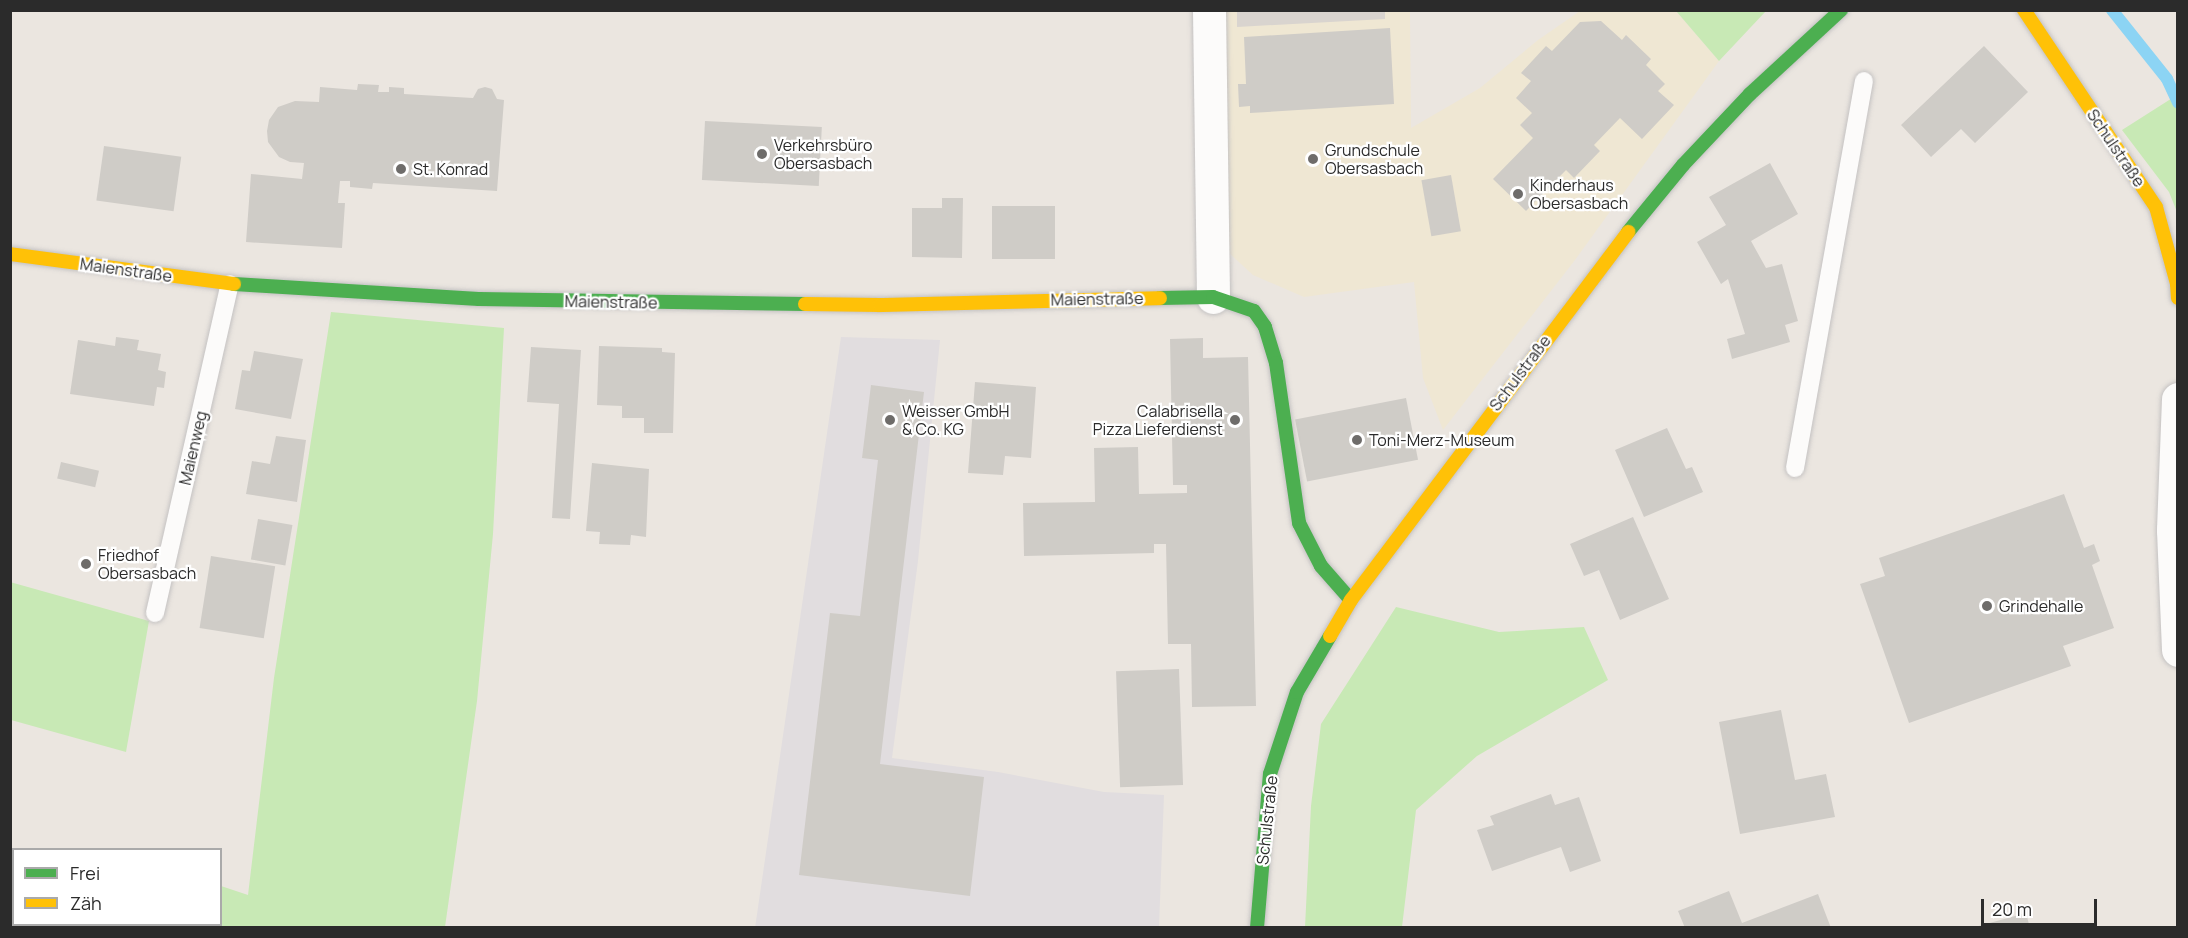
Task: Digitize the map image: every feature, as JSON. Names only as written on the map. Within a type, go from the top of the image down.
[{"type":"street","points":[[1209,10],[1215,159],[1214,297]]},
{"type":"street","name":"Schulstraße","points":[[1257,927],[1270,774],[1297,692],[1351,600],[1604,261],[1683,165],[1750,94],[1841,10]]},
{"type":"street","name":"Schulstraße","points":[[2024,10],[2156,207],[2177,284],[2178,298]]},
{"type":"street","name":"Maienstraße","points":[[10,254],[230,284],[479,299],[880,304],[1214,297],[1254,311],[1265,327],[1276,363],[1299,523],[1321,566],[1351,600]]},
{"type":"street","points":[[2178,399],[2173,530],[2178,650]]},
{"type":"lane","points":[[1795,468],[1864,81]]},
{"type":"lane","points":[[479,299],[481,280]]},
{"type":"lane","name":"Maienweg","points":[[155,613],[230,284]]},
{"type":"shaded area","points":[[1215,11],[1410,11],[1411,128],[1480,88],[1538,40],[1580,11],[1676,11],[1719,61],[1575,260],[1443,430],[1423,378],[1414,282],[1304,297],[1253,275],[1229,253],[1216,190]]},
{"type":"shaded area","points":[[1237,11],[1385,11],[1385,19],[1237,27]]},
{"type":"shaded area","name":"Weisser GmbH & Co. KG","points":[[841,337],[940,340],[918,561],[892,758],[998,772],[1104,792],[1164,795],[1159,927],[755,928]]},
{"type":"green space","points":[[1676,11],[1766,11],[1719,61]]},
{"type":"green space","points":[[2177,95],[2177,212],[2169,192],[2122,130]]},
{"type":"green space","points":[[331,312],[504,328],[493,534],[477,701],[445,927],[125,927],[222,926],[222,886],[248,895],[274,678]]},
{"type":"green space","points":[[10,582],[149,621],[126,752],[11,720]]},
{"type":"green space","points":[[1396,607],[1499,632],[1584,627],[1608,680],[1477,756],[1416,810],[1402,927],[1305,927],[1311,806],[1321,724]]},
{"type":"building","points":[[1601,21],[1622,40],[1626,35],[1651,59],[1646,65],[1665,84],[1658,91],[1674,105],[1642,139],[1620,118],[1594,145],[1600,151],[1574,178],[1566,170],[1526,211],[1493,179],[1533,138],[1520,125],[1532,113],[1516,98],[1531,81],[1521,73],[1546,46],[1552,51],[1580,22]]},
{"type":"building","points":[[1390,28],[1394,104],[1250,113],[1250,106],[1239,107],[1238,84],[1246,84],[1244,37]]},
{"type":"building","points":[[1984,46],[2028,92],[1975,143],[1961,129],[1931,157],[1901,125]]},
{"type":"building","name":"St. Konrad","points":[[358,84],[379,85],[378,92],[389,92],[389,87],[404,88],[404,94],[473,98],[478,89],[485,87],[492,89],[497,99],[504,100],[497,191],[373,183],[372,189],[350,187],[350,181],[340,181],[338,203],[345,203],[342,248],[246,242],[251,174],[302,179],[304,163],[290,162],[279,157],[268,142],[269,120],[278,107],[295,101],[319,102],[320,87],[357,90]]},
{"type":"building","name":"Verkehrsbüro Obersasbach","points":[[705,121],[822,127],[819,186],[702,180]]},
{"type":"building","points":[[104,146],[181,157],[174,211],[96,200]]},
{"type":"building","points":[[1770,163],[1798,214],[1751,241],[1766,268],[1782,264],[1798,321],[1785,325],[1790,342],[1732,359],[1727,339],[1745,334],[1728,279],[1721,284],[1697,242],[1726,225],[1709,197]]},
{"type":"building","points":[[1451,175],[1461,231],[1431,236],[1421,180]]},
{"type":"building","points":[[942,198],[963,198],[962,258],[912,257],[912,208],[942,208]]},
{"type":"building","points":[[992,206],[1055,206],[1055,259],[992,259]]},
{"type":"building","points":[[116,337],[139,340],[137,350],[161,354],[158,370],[166,372],[164,388],[157,387],[154,406],[70,394],[78,340],[115,346]]},
{"type":"building","points":[[1203,338],[1203,358],[1248,357],[1256,706],[1192,707],[1191,644],[1168,644],[1166,544],[1154,544],[1154,553],[1024,556],[1023,503],[1095,502],[1094,448],[1138,447],[1139,494],[1187,493],[1187,485],[1173,485],[1170,339]]},
{"type":"building","points":[[599,346],[662,348],[662,352],[675,353],[673,433],[644,433],[644,418],[622,418],[622,406],[597,405]]},
{"type":"building","points":[[531,347],[581,350],[570,519],[552,518],[559,404],[527,402]]},
{"type":"building","points":[[254,351],[303,359],[291,419],[235,409],[242,370],[250,371]]},
{"type":"building","points":[[975,382],[1036,387],[1031,458],[1005,456],[1003,475],[968,473]]},
{"type":"building","points":[[871,385],[924,392],[880,764],[984,777],[970,896],[799,875],[830,613],[860,616],[878,460],[862,458]]},
{"type":"building","name":"Toni-Merz-Museum","points":[[1406,398],[1418,460],[1307,481],[1295,420]]},
{"type":"building","points":[[1667,428],[1686,469],[1692,467],[1703,492],[1644,517],[1615,450]]},
{"type":"building","points":[[276,436],[306,440],[297,502],[246,494],[252,461],[270,464]]},
{"type":"building","points":[[61,462],[99,471],[95,487],[57,479]]},
{"type":"building","points":[[592,463],[649,469],[646,537],[631,535],[630,545],[599,544],[600,532],[586,531]]},
{"type":"building","name":"Grindehalle","points":[[2064,494],[2084,548],[2094,544],[2100,561],[2092,565],[2114,628],[2063,646],[2071,666],[1909,723],[1860,584],[1885,576],[1879,558]]},
{"type":"building","points":[[1633,517],[1669,599],[1620,620],[1599,570],[1584,576],[1570,544]]},
{"type":"building","points":[[258,519],[292,525],[285,565],[251,559]]},
{"type":"building","points":[[211,556],[275,566],[264,638],[200,628]]},
{"type":"building","points":[[1179,669],[1183,785],[1120,787],[1116,671]]},
{"type":"building","points":[[1781,710],[1795,780],[1826,774],[1835,817],[1740,834],[1719,722]]},
{"type":"building","points":[[1551,794],[1555,805],[1579,797],[1601,861],[1570,872],[1561,847],[1492,871],[1477,830],[1494,825],[1490,816]]},
{"type":"building","points":[[1729,891],[1742,923],[1818,894],[1831,928],[1685,928],[1678,911]]},
{"type":"building","points":[[2026,913],[2030,928],[1975,928],[1975,927]]},
{"type":"waterway","points":[[2112,10],[2167,79],[2178,103]]},
{"type":"traffic: fast","points":[[1628,232],[1683,165],[1750,94],[1841,10]]},
{"type":"traffic: fast","points":[[234,284],[479,299],[805,304]]},
{"type":"traffic: fast","points":[[1160,298],[1213,297],[1254,311],[1265,327],[1276,363],[1299,523],[1321,566],[1351,600]]},
{"type":"traffic: fast","points":[[1257,928],[1270,774],[1297,692],[1330,636]]},
{"type":"traffic: slow","points":[[2024,10],[2156,207],[2177,284],[2178,298]]},
{"type":"traffic: slow","points":[[1330,636],[1351,600],[1628,232]]},
{"type":"traffic: slow","points":[[10,254],[234,284]]},
{"type":"traffic: slow","points":[[805,304],[880,305],[1160,298]]},
{"type":"place","name":"Verkehrsbüro Obersasbach","points":[[762,154]]},
{"type":"place","name":"Grundschule Obersasbach","points":[[1313,159]]},
{"type":"place","name":"St. Konrad","points":[[401,169]]},
{"type":"place","name":"Kinderhaus Obersasbach","points":[[1518,194]]},
{"type":"place","name":"Weisser GmbH & Co. KG","points":[[890,420]]},
{"type":"place","name":"Calabrisella Pizza Lieferdienst","points":[[1235,420]]},
{"type":"place","name":"Toni-Merz-Museum","points":[[1357,440]]},
{"type":"place","name":"Friedhof Obersasbach","points":[[86,564]]},
{"type":"place","name":"Grindehalle","points":[[1987,606]]}]
